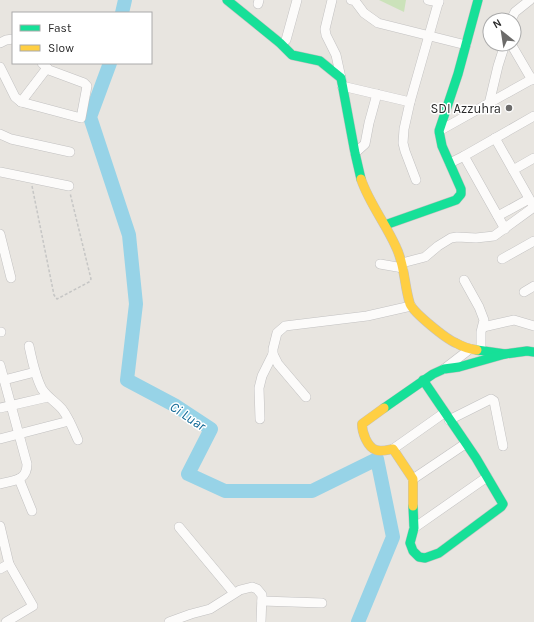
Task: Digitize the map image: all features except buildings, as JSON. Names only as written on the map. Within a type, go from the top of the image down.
[{"type":"street","points":[[227,0],[280,43],[292,55],[325,64],[342,82],[377,94],[410,102]]},
{"type":"street","points":[[286,40],[297,0]]},
{"type":"street","points":[[332,0],[325,29],[336,55],[355,153],[365,190],[397,248],[403,265],[407,293],[411,306],[428,323],[456,343],[470,349],[505,354]]},
{"type":"street","points":[[351,0],[355,1],[364,13],[378,23],[466,45]]},
{"type":"street","points":[[416,180],[403,142],[404,129],[410,102],[439,1],[428,0]]},
{"type":"street","points":[[385,225],[456,200],[461,194],[461,189],[442,146],[439,131],[458,74],[478,0]]},
{"type":"street","points":[[515,12],[531,0],[534,5]]},
{"type":"street","points":[[0,43],[12,39]]},
{"type":"street","points":[[489,104],[502,52]]},
{"type":"street","points":[[439,131],[533,79],[515,52]]},
{"type":"street","points":[[0,67],[20,102],[81,118],[86,86],[84,83],[57,74],[44,66],[20,102]]},
{"type":"street","points":[[355,153],[365,144],[377,94]]},
{"type":"street","points":[[450,163],[534,116]]},
{"type":"street","points":[[0,134],[11,139],[70,152]]},
{"type":"street","points":[[380,264],[403,265],[425,257],[438,246],[451,238],[487,238],[494,236],[534,207],[495,138]]},
{"type":"street","points":[[464,156],[505,229]]},
{"type":"street","points":[[513,170],[534,158]]},
{"type":"street","points":[[0,172],[69,186]]},
{"type":"street","points":[[498,216],[529,199]]},
{"type":"street","points":[[0,234],[11,278]]},
{"type":"street","points":[[502,259],[534,241]]},
{"type":"street","points":[[464,280],[483,314],[484,322],[481,332],[481,351]]},
{"type":"street","points":[[524,292],[534,286]]},
{"type":"street","points":[[260,419],[259,388],[262,376],[273,354],[277,333],[285,326],[367,316],[411,306]]},
{"type":"street","points":[[483,327],[514,320],[534,326]]},
{"type":"street","points":[[29,346],[35,372],[41,387],[48,397],[60,407],[78,440]]},
{"type":"street","points":[[470,349],[444,369],[423,380],[365,421],[362,424],[363,432],[373,448],[378,450],[393,449],[446,416],[491,399],[494,401],[503,446]]},
{"type":"street","points":[[444,369],[459,367],[505,354],[527,351],[534,352]]},
{"type":"street","points":[[273,354],[278,364],[306,397]]},
{"type":"street","points":[[0,366],[20,434],[27,464],[27,472],[20,479],[0,484]]},
{"type":"street","points":[[4,380],[35,372]]},
{"type":"street","points":[[393,449],[413,479],[412,497],[414,528],[410,547],[416,554],[425,558],[439,553],[501,507],[502,502],[487,477],[423,380]]},
{"type":"street","points":[[0,408],[48,397]]},
{"type":"street","points":[[0,439],[69,421]]},
{"type":"street","points":[[413,479],[465,444]]},
{"type":"street","points":[[414,528],[487,477]]},
{"type":"street","points":[[20,479],[32,511]]},
{"type":"street","points":[[0,526],[9,564],[33,606],[5,622],[0,615]]},
{"type":"street","points":[[178,527],[234,593]]},
{"type":"street","points":[[0,569],[9,564]]},
{"type":"street","points":[[170,622],[190,614],[210,610],[234,593],[252,587],[260,591],[262,601],[261,622]]},
{"type":"street","points":[[262,601],[322,603]]},
{"type":"path","points":[[30,178],[54,295],[57,298],[89,282],[91,279],[69,186]]},
{"type":"green space","points":[[379,0],[406,0],[404,12]]},
{"type":"waterway","name":"Ci Luar","points":[[122,12],[125,0]]},
{"type":"waterway","name":"Ci Luar","points":[[110,64],[90,117],[129,235],[136,304],[127,380],[176,406],[211,429],[188,474],[225,491],[312,491],[377,459],[393,537],[358,622]]},
{"type":"traffic: fast","points":[[227,0],[280,43],[292,55],[320,61],[341,78],[361,179]]},
{"type":"traffic: fast","points":[[385,225],[456,200],[461,194],[461,189],[442,146],[439,131],[458,74],[478,0]]},
{"type":"traffic: fast","points":[[477,350],[505,354],[527,351],[534,352]]},
{"type":"traffic: fast","points":[[384,408],[433,374],[444,369],[459,367],[505,354]]},
{"type":"traffic: fast","points":[[413,506],[414,528],[410,543],[413,551],[419,557],[425,558],[439,553],[503,504],[476,458],[423,380]]},
{"type":"traffic: slow","points":[[361,179],[368,197],[392,238],[399,254],[410,304],[417,313],[451,341],[464,347],[477,350]]},
{"type":"traffic: slow","points":[[384,408],[362,424],[364,435],[370,446],[378,451],[393,449],[413,479],[413,506]]},
{"type":"place","name":"SDI Azzuhra","points":[[509,108]]}]
